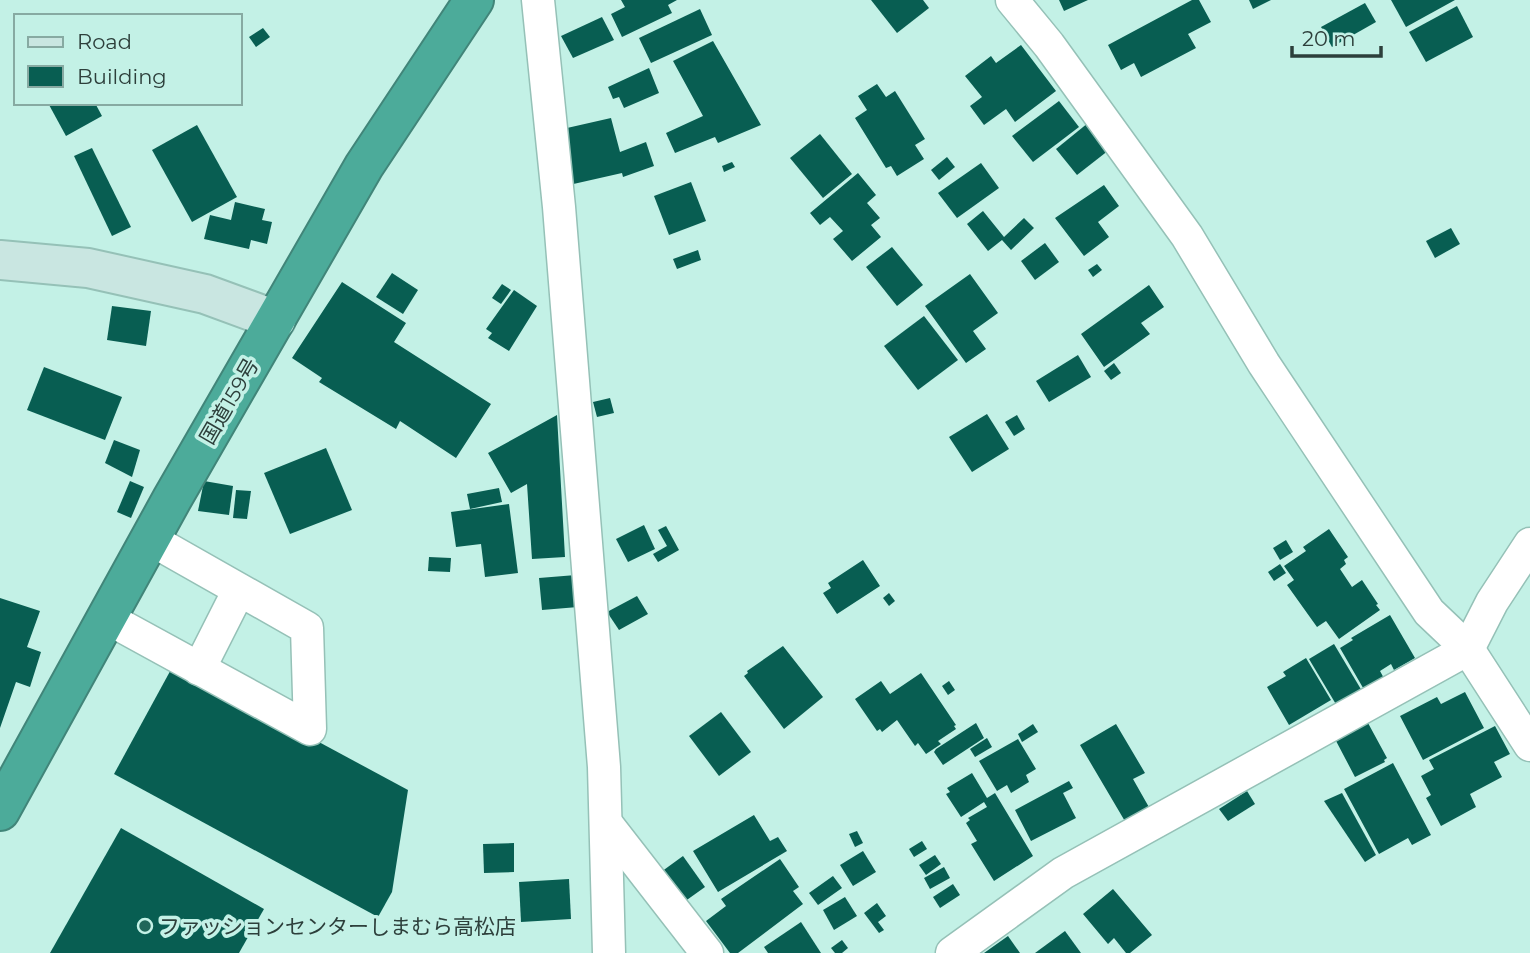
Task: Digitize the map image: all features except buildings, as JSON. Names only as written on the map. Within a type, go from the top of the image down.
[{"type":"highway","name":"国道159号","points":[[0,811],[150,539],[364,166],[474,0]]},
{"type":"street","points":[[538,0],[559,207],[604,767],[609,953]]},
{"type":"street","points":[[1012,0],[1049,45],[1187,236],[1264,364],[1429,612],[1468,649],[1530,745]]},
{"type":"street","points":[[0,260],[88,268],[205,294],[276,320]]},
{"type":"street","points":[[107,618],[310,729],[307,628],[150,539]]},
{"type":"street","points":[[952,953],[1063,873],[1468,649],[1492,602],[1530,544]]},
{"type":"street","points":[[199,669],[239,590]]},
{"type":"street","points":[[606,823],[707,953]]},
{"type":"place","name":"ファッションセンターしまむら高松店","points":[[145,926]]}]
